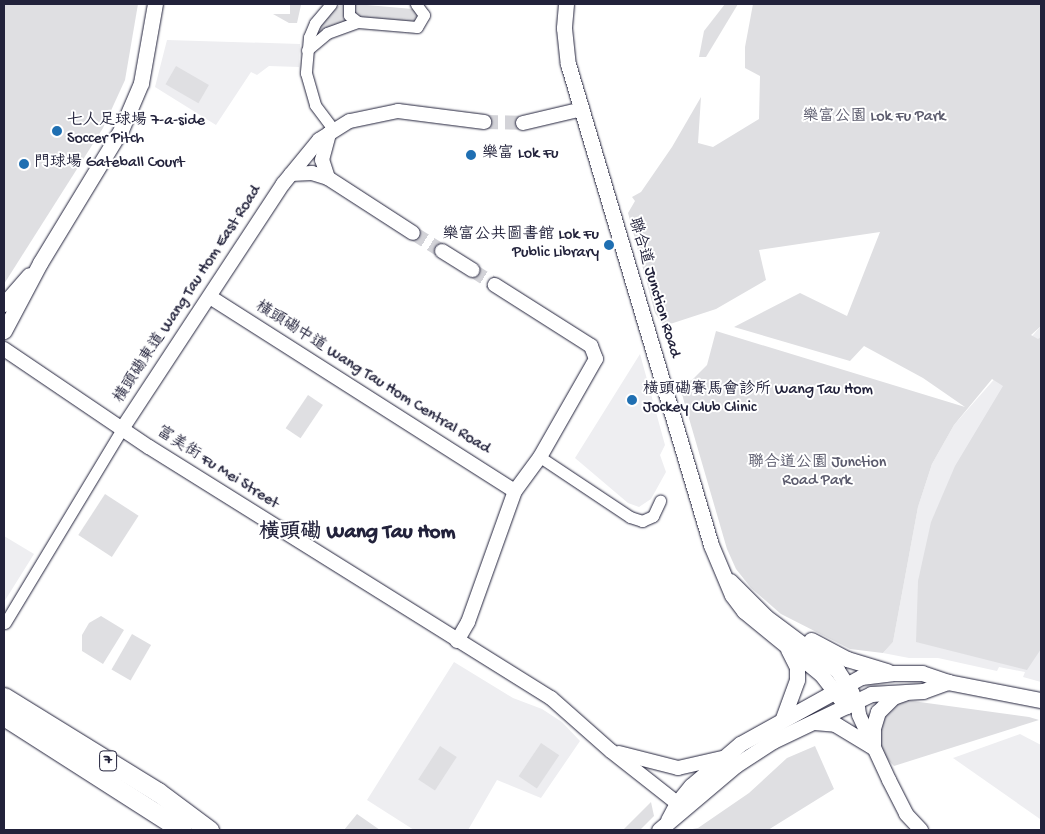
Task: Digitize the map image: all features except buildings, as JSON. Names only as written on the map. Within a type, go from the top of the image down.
[{"type":"highway","name":"7","points":[[4,697],[158,792],[209,830]]},
{"type":"highway","name":"7","points":[[4,716],[182,830]]},
{"type":"highway","points":[[4,730],[33,733]]},
{"type":"main road","points":[[4,331],[40,263],[121,130],[141,83],[155,4]]},
{"type":"main road","name":"聯合道 Junction Road","points":[[566,4],[565,45],[582,109],[705,529],[727,578],[732,596],[744,611],[789,640],[842,687],[854,707]]},
{"type":"main road","points":[[4,304],[40,263]]},
{"type":"main road","points":[[783,718],[797,680],[797,667],[789,640],[811,640],[848,659],[892,673]]},
{"type":"main road","points":[[664,825],[722,758],[783,718],[861,678],[892,673],[922,673],[948,682],[1039,702]]},
{"type":"main road","points":[[683,805],[736,765],[804,725],[854,707],[879,692],[923,691],[948,682]]},
{"type":"main road","points":[[873,747],[873,728],[878,712],[893,697],[910,690]]},
{"type":"main road","points":[[804,725],[834,724],[873,747]]},
{"type":"street","points":[[328,178],[322,160],[324,146],[333,129],[315,105],[309,89],[307,50],[314,23],[331,4]]},
{"type":"street","points":[[349,4],[349,15],[358,22]]},
{"type":"street","points":[[307,50],[327,33],[358,22],[414,28],[422,23],[424,15],[416,4]]},
{"type":"street","points":[[523,124],[582,109]]},
{"type":"street","name":"橫頭磡東道 Wang Tau Hom East Road","points":[[5,623],[122,429],[291,174],[319,140],[333,129],[350,121],[398,111],[484,122]]},
{"type":"street","points":[[291,174],[312,173],[328,178],[413,233]]},
{"type":"street","points":[[442,251],[472,270]]},
{"type":"street","points":[[457,640],[468,622],[515,491],[540,457],[594,366],[594,348],[495,284]]},
{"type":"street","name":"橫頭磡中道 Wang Tau Hom Central Road","points":[[210,297],[515,491]]},
{"type":"street","name":"富美街 Fu Mei Street","points":[[4,349],[122,429],[550,698],[611,751],[683,805]]},
{"type":"street","points":[[540,457],[630,517],[642,521],[653,516],[660,501]]},
{"type":"street","points":[[854,707],[906,814],[920,830]]},
{"type":"street","name":"富美街 Fu Mei Street","points":[[611,751],[678,768],[722,758]]},
{"type":"street","points":[[905,830],[906,814]]},
{"type":"shaded area","points":[[167,40],[300,44],[299,67],[269,66],[257,75],[251,72],[216,125],[155,87]]},
{"type":"shaded area","points":[[1041,326],[1041,682],[1023,677],[1025,672],[999,667],[997,671],[938,658],[909,658],[883,653],[893,642],[918,507],[932,464],[954,425]]},
{"type":"shaded area","name":"橫頭磡賽馬會診所 Wang Tau Hom Jockey Club Clinic","points":[[640,354],[665,445],[660,455],[666,472],[651,499],[639,507],[628,503],[575,458]]},
{"type":"shaded area","points":[[4,536],[34,554],[4,602]]},
{"type":"shaded area","points":[[454,662],[513,698],[542,709],[562,722],[580,741],[541,798],[497,780],[468,830],[414,830],[367,800]]},
{"type":"shaded area","points":[[1020,734],[1041,745],[1040,819],[953,758]]},
{"type":"green space","points":[[4,4],[138,4],[125,80],[103,128],[4,284]]},
{"type":"green space","points":[[290,4],[307,4],[301,5],[297,23],[289,23],[273,14],[290,14]]},
{"type":"green space","points":[[341,4],[346,5],[349,22],[319,32],[322,21]]},
{"type":"green space","points":[[355,4],[413,9],[419,13],[415,23],[355,16]]},
{"type":"green space","points":[[725,4],[738,4],[706,57],[699,57],[704,31]]},
{"type":"green space","points":[[753,4],[1041,4],[1041,326],[1031,335],[1038,339],[1041,337],[1041,649],[1027,670],[916,642],[918,581],[931,522],[955,466],[1003,386],[992,379],[954,425],[932,464],[918,507],[893,642],[883,653],[850,649],[781,614],[751,588],[736,569],[727,549],[679,384],[692,380],[707,365],[716,331],[965,407],[923,378],[864,346],[850,361],[734,327],[800,293],[847,316],[880,232],[759,250],[766,280],[716,309],[664,326],[655,313],[628,213],[635,201],[632,197],[641,192],[672,147],[701,97],[698,143],[713,147],[759,119],[760,76],[745,68],[745,47]]},
{"type":"green space","points":[[176,66],[209,85],[198,103],[166,84]]},
{"type":"green space","points":[[308,395],[323,405],[301,438],[286,428]]},
{"type":"green space","points":[[105,494],[139,516],[112,557],[78,535]]},
{"type":"green space","points":[[101,616],[124,630],[103,664],[82,651],[82,635],[89,623]]},
{"type":"green space","points":[[132,634],[151,645],[131,681],[112,670]]},
{"type":"green space","points":[[905,700],[1039,720],[894,766],[880,751],[877,731],[888,706]]},
{"type":"green space","points":[[541,743],[559,755],[537,788],[519,776]]},
{"type":"green space","points":[[440,746],[457,757],[435,790],[418,780]]},
{"type":"green space","points":[[815,746],[834,789],[768,830],[687,830],[698,828],[749,793],[787,758]]},
{"type":"green space","points":[[651,802],[654,816],[640,830],[623,830]]},
{"type":"green space","points":[[357,814],[380,830],[344,830]]},
{"type":"tunnel","points":[[484,122],[523,123]]},
{"type":"tunnel","points":[[413,233],[442,251]]},
{"type":"tunnel","points":[[472,270],[495,285]]},
{"type":"place","name":"七人足球場 7-a-side Soccer Pitch","points":[[57,131]]},
{"type":"place","name":"樂富 Lok Fu","points":[[471,155]]},
{"type":"place","name":"門球場 Gateball Court","points":[[24,164]]},
{"type":"place","name":"樂富公共圖書館 Lok Fu Public Library","points":[[609,245]]},
{"type":"place","name":"橫頭磡賽馬會診所 Wang Tau Hom Jockey Club Clinic","points":[[632,400]]},
{"type":"district","name":"橫頭磡 Wang Tau Hom","points":[[357,534]]},
{"type":"park label","name":"樂富公園 Lok Fu Park","points":[[874,118]]},
{"type":"park label","name":"聯合道公園 Junction Road Park","points":[[817,473]]}]
